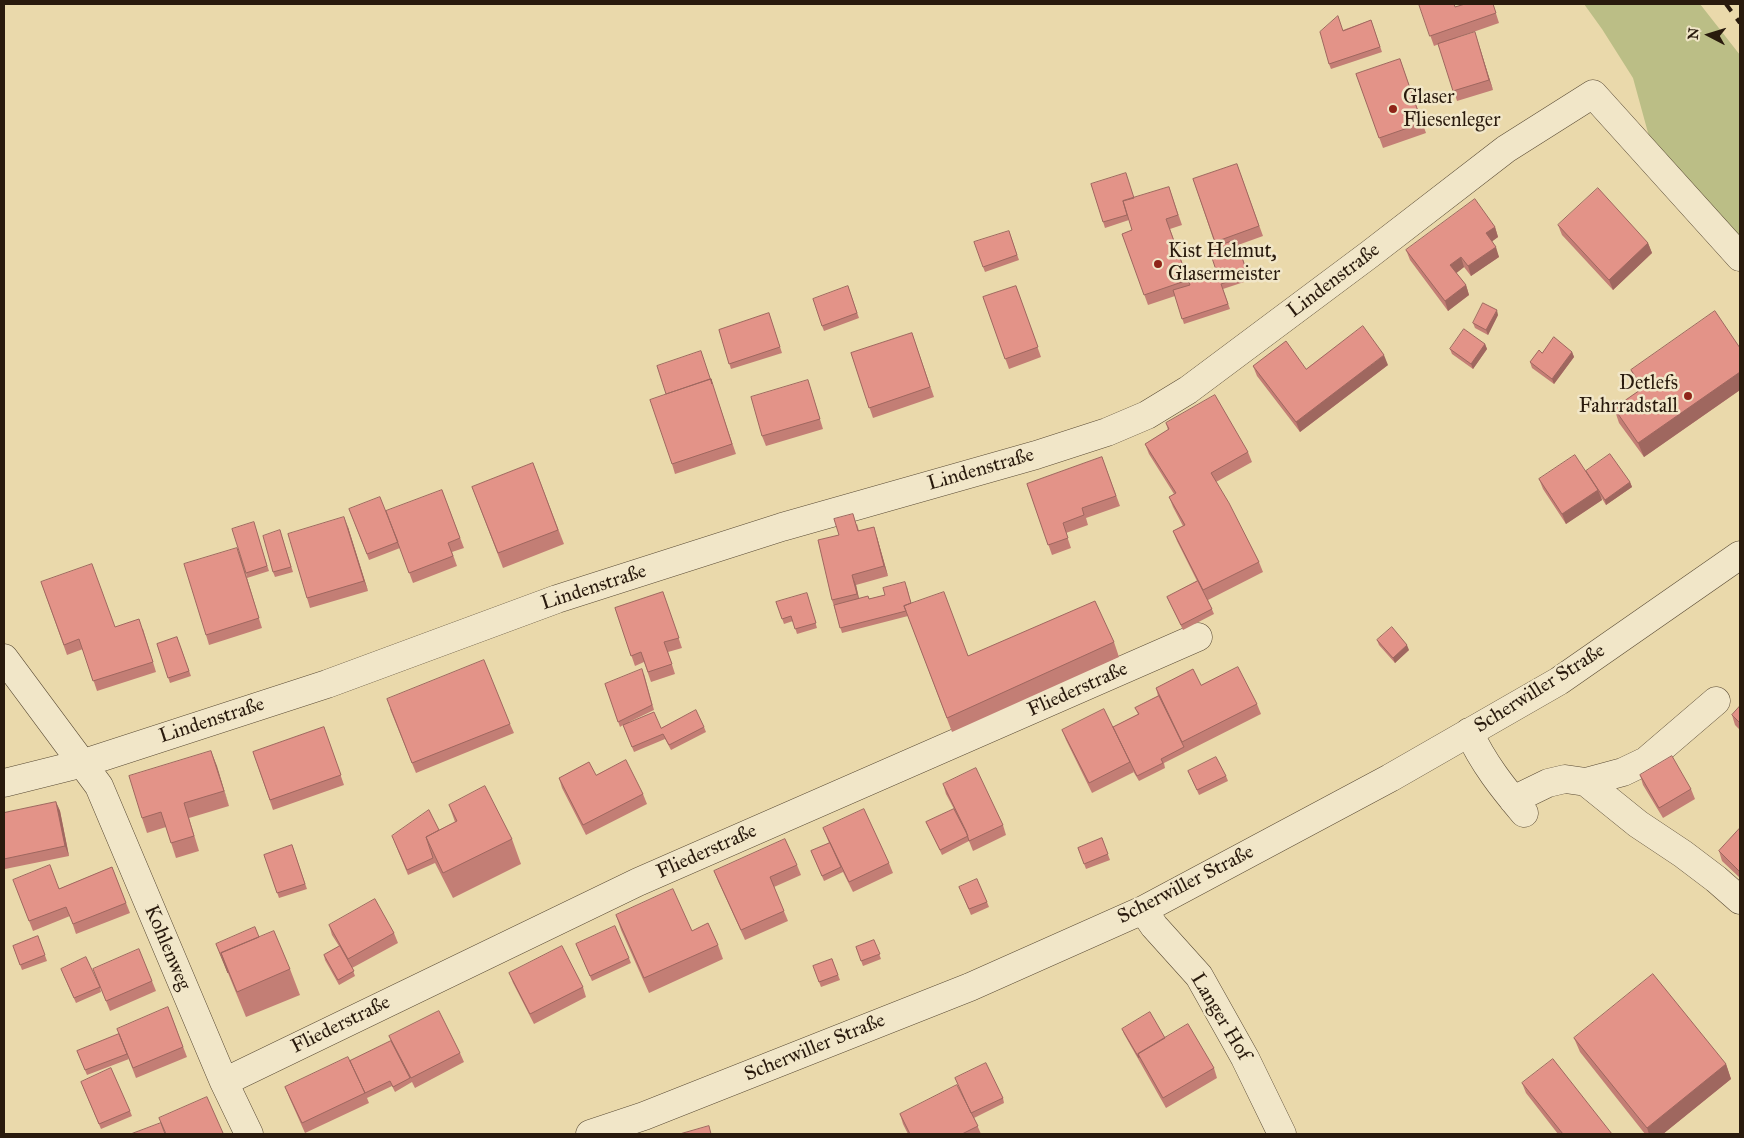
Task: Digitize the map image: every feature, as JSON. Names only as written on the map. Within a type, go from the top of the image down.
[{"type":"street","name":"Lindenstraße","points":[[4,783],[84,763],[328,684],[557,599],[782,527],[1036,455],[1107,432],[1147,416],[1196,384],[1506,149],[1594,94],[1740,257]]},
{"type":"street","name":"Scherwiller Straße","points":[[590,1134],[644,1116],[970,987],[1143,910],[1390,778],[1559,681],[1740,555]]},
{"type":"street","name":"Fliederstraße","points":[[224,1082],[638,882],[1198,637]]},
{"type":"street","points":[[4,658],[84,763]]},
{"type":"street","points":[[1469,732],[1478,752],[1519,807],[1548,783],[1564,779],[1586,782],[1624,772],[1646,761],[1716,701]]},
{"type":"street","name":"Kohlenweg","points":[[84,763],[99,786],[224,1082],[249,1134]]},
{"type":"street","points":[[1586,782],[1638,824],[1716,879],[1740,900]]},
{"type":"street","name":"Langer Hof","points":[[1143,910],[1154,926],[1199,976],[1245,1058],[1282,1134]]},
{"type":"green space","points":[[1584,4],[1700,4],[1740,55],[1740,239],[1650,140],[1633,78]]},
{"type":"building","points":[[1419,4],[1454,4],[1455,7],[1465,4],[1493,4],[1496,13],[1430,36]]},
{"type":"building","points":[[1338,16],[1343,31],[1371,20],[1380,47],[1329,64],[1320,32]]},
{"type":"building","points":[[1475,32],[1489,80],[1453,91],[1438,44]]},
{"type":"building","name":"Glaser Fliesenleger","points":[[1400,59],[1422,123],[1379,138],[1356,74]]},
{"type":"building","points":[[1237,164],[1259,226],[1215,242],[1193,179]]},
{"type":"building","points":[[1126,173],[1134,198],[1123,201],[1127,215],[1103,222],[1091,184]]},
{"type":"building","points":[[1169,187],[1178,215],[1166,219],[1188,280],[1144,295],[1122,234],[1132,230],[1123,201]]},
{"type":"building","points":[[1598,188],[1648,243],[1609,280],[1558,225]]},
{"type":"building","points":[[1475,199],[1495,227],[1486,233],[1496,247],[1468,266],[1461,257],[1450,265],[1466,285],[1445,301],[1406,250]]},
{"type":"building","points":[[1009,231],[1017,255],[983,267],[974,242]]},
{"type":"building","points":[[1236,240],[1248,275],[1221,284],[1228,304],[1182,319],[1173,290],[1190,285],[1188,279],[1216,270],[1209,249]]},
{"type":"building","points":[[848,286],[857,313],[822,326],[813,299]]},
{"type":"building","points":[[1016,286],[1038,347],[1005,359],[983,297]]},
{"type":"building","points":[[1483,303],[1497,310],[1486,330],[1473,323]]},
{"type":"building","name":"Detlefs Fahrradstall","points":[[1715,311],[1740,348],[1740,372],[1638,443],[1614,408],[1643,388],[1631,370]]},
{"type":"building","points":[[769,313],[780,347],[729,364],[719,330]]},
{"type":"building","points":[[1363,326],[1384,355],[1296,422],[1253,366],[1286,341],[1306,369]]},
{"type":"building","points":[[1464,329],[1485,344],[1471,364],[1450,349]]},
{"type":"building","points":[[912,333],[930,387],[869,408],[851,353]]},
{"type":"building","points":[[1554,337],[1572,352],[1552,379],[1530,362],[1539,350],[1542,353]]},
{"type":"building","points":[[701,351],[710,379],[666,394],[657,366]]},
{"type":"building","points":[[711,379],[732,444],[672,464],[650,400]]},
{"type":"building","points":[[808,380],[820,419],[762,436],[751,397]]},
{"type":"building","points":[[1215,395],[1248,452],[1211,473],[1229,503],[1259,562],[1203,590],[1173,531],[1185,525],[1169,497],[1176,493],[1145,444],[1169,429],[1166,423]]},
{"type":"building","points":[[1610,454],[1630,482],[1605,500],[1586,471]]},
{"type":"building","points":[[1575,455],[1598,490],[1562,514],[1539,479]]},
{"type":"building","points":[[1102,457],[1116,496],[1082,508],[1084,515],[1063,523],[1068,538],[1048,545],[1027,484]]},
{"type":"building","points":[[533,463],[558,530],[498,553],[472,487]]},
{"type":"building","points":[[442,490],[460,538],[448,543],[453,556],[409,573],[386,511]]},
{"type":"building","points":[[380,497],[398,542],[367,554],[349,509]]},
{"type":"building","points":[[853,514],[858,531],[874,527],[884,566],[852,575],[857,594],[832,600],[818,540],[839,535],[834,519]]},
{"type":"building","points":[[344,517],[364,581],[307,598],[288,534]]},
{"type":"building","points":[[254,522],[267,566],[246,573],[232,529]]},
{"type":"building","points":[[280,530],[291,567],[273,572],[263,536]]},
{"type":"building","points":[[237,548],[259,618],[206,635],[184,564]]},
{"type":"building","points":[[92,564],[115,627],[139,619],[153,662],[93,681],[79,639],[64,645],[41,582]]},
{"type":"building","points":[[1198,581],[1212,609],[1181,625],[1167,597]]},
{"type":"building","points":[[905,582],[911,603],[904,606],[906,611],[840,628],[834,605],[868,596],[869,599],[885,595],[883,588]]},
{"type":"building","points":[[663,592],[679,638],[664,642],[672,664],[648,672],[641,652],[631,656],[615,608]]},
{"type":"building","points":[[944,592],[968,656],[1095,601],[1114,642],[947,718],[904,606]]},
{"type":"building","points":[[807,593],[816,623],[795,629],[791,616],[782,619],[776,602]]},
{"type":"building","points":[[1392,627],[1407,645],[1393,658],[1377,640]]},
{"type":"building","points":[[177,637],[189,671],[168,678],[157,644]]},
{"type":"building","points":[[484,660],[510,724],[412,763],[387,699]]},
{"type":"building","points":[[1238,667],[1257,704],[1182,742],[1156,688],[1193,669],[1201,685]]},
{"type":"building","points":[[642,669],[652,705],[618,722],[605,684]]},
{"type":"building","points":[[1159,696],[1184,747],[1161,759],[1163,763],[1137,776],[1113,727],[1139,714],[1135,708]]},
{"type":"building","points":[[1740,706],[1740,723],[1732,715]]},
{"type":"building","points":[[1104,709],[1130,762],[1089,783],[1062,730]]},
{"type":"building","points":[[696,710],[704,727],[669,745],[663,734],[632,747],[623,725],[654,712],[661,728]]},
{"type":"building","points":[[324,727],[341,775],[270,800],[253,752]]},
{"type":"building","points":[[211,751],[224,791],[184,803],[194,836],[171,843],[161,812],[142,818],[129,776]]},
{"type":"building","points":[[1672,756],[1691,789],[1659,808],[1640,775]]},
{"type":"building","points":[[1216,757],[1226,776],[1197,790],[1188,771]]},
{"type":"building","points":[[626,760],[643,794],[583,825],[559,778],[589,762],[596,775]]},
{"type":"building","points":[[976,768],[1003,825],[969,841],[943,784]]},
{"type":"building","points":[[485,786],[512,839],[443,873],[426,837],[457,821],[449,805]]},
{"type":"building","points":[[56,802],[65,846],[4,859],[4,813]]},
{"type":"building","points":[[864,809],[889,863],[849,882],[823,828]]},
{"type":"building","points":[[954,809],[968,836],[940,850],[926,822]]},
{"type":"building","points":[[429,810],[439,830],[426,837],[433,858],[407,870],[392,836]]},
{"type":"building","points":[[1740,828],[1740,872],[1719,851]]},
{"type":"building","points":[[1102,838],[1108,854],[1084,864],[1078,848]]},
{"type":"building","points":[[785,839],[797,865],[770,877],[784,911],[741,930],[714,871]]},
{"type":"building","points":[[830,843],[841,867],[822,876],[811,851]]},
{"type":"building","points":[[292,845],[305,884],[277,893],[264,855]]},
{"type":"building","points":[[50,865],[59,889],[112,867],[126,903],[73,924],[66,907],[29,921],[13,880]]},
{"type":"building","points":[[977,879],[987,902],[969,909],[959,887]]},
{"type":"building","points":[[673,889],[692,931],[708,923],[718,945],[644,978],[616,915]]},
{"type":"building","points":[[375,899],[394,933],[348,959],[329,925]]},
{"type":"building","points":[[615,926],[629,958],[590,976],[576,944]]},
{"type":"building","points":[[255,927],[259,937],[221,953],[228,973],[216,944]]},
{"type":"building","points":[[274,931],[290,969],[237,992],[221,953]]},
{"type":"building","points":[[38,936],[45,955],[20,965],[13,946]]},
{"type":"building","points":[[874,940],[880,954],[861,961],[856,947]]},
{"type":"building","points":[[340,946],[354,971],[338,980],[324,955]]},
{"type":"building","points":[[562,946],[583,987],[530,1014],[509,973]]},
{"type":"building","points":[[139,949],[152,981],[106,1001],[93,969]]},
{"type":"building","points":[[86,957],[100,987],[74,998],[61,969]]},
{"type":"building","points":[[832,959],[838,975],[819,982],[813,966]]},
{"type":"building","points":[[1653,974],[1726,1064],[1647,1128],[1574,1038]]},
{"type":"building","points":[[168,1007],[183,1047],[133,1068],[117,1029]]},
{"type":"building","points":[[439,1011],[460,1053],[411,1078],[389,1036]]},
{"type":"building","points":[[1150,1012],[1165,1038],[1138,1054],[1139,1058],[1122,1029]]},
{"type":"building","points":[[1188,1024],[1214,1068],[1163,1098],[1138,1054]]},
{"type":"building","points":[[119,1034],[127,1054],[85,1070],[77,1051]]},
{"type":"building","points":[[391,1041],[410,1078],[393,1087],[390,1081],[365,1093],[350,1061]]},
{"type":"building","points":[[348,1057],[365,1093],[302,1123],[285,1087]]},
{"type":"building","points":[[1553,1059],[1612,1134],[1563,1134],[1522,1083]]},
{"type":"building","points":[[986,1063],[1003,1098],[971,1113],[955,1078]]},
{"type":"building","points":[[111,1068],[130,1111],[99,1124],[81,1082]]},
{"type":"building","points":[[957,1085],[978,1126],[962,1134],[910,1134],[900,1114]]},
{"type":"building","points":[[207,1097],[223,1133],[166,1134],[159,1118]]},
{"type":"building","points":[[161,1123],[165,1134],[131,1134]]},
{"type":"building","points":[[709,1126],[711,1134],[680,1134]]},
{"type":"railway","points":[[1726,4],[1740,23]]},
{"type":"place","name":"Glaser Fliesenleger","points":[[1393,109]]},
{"type":"place","name":"Kist Helmut, Glasermeister","points":[[1158,264]]},
{"type":"place","name":"Detlefs Fahrradstall","points":[[1688,396]]}]
